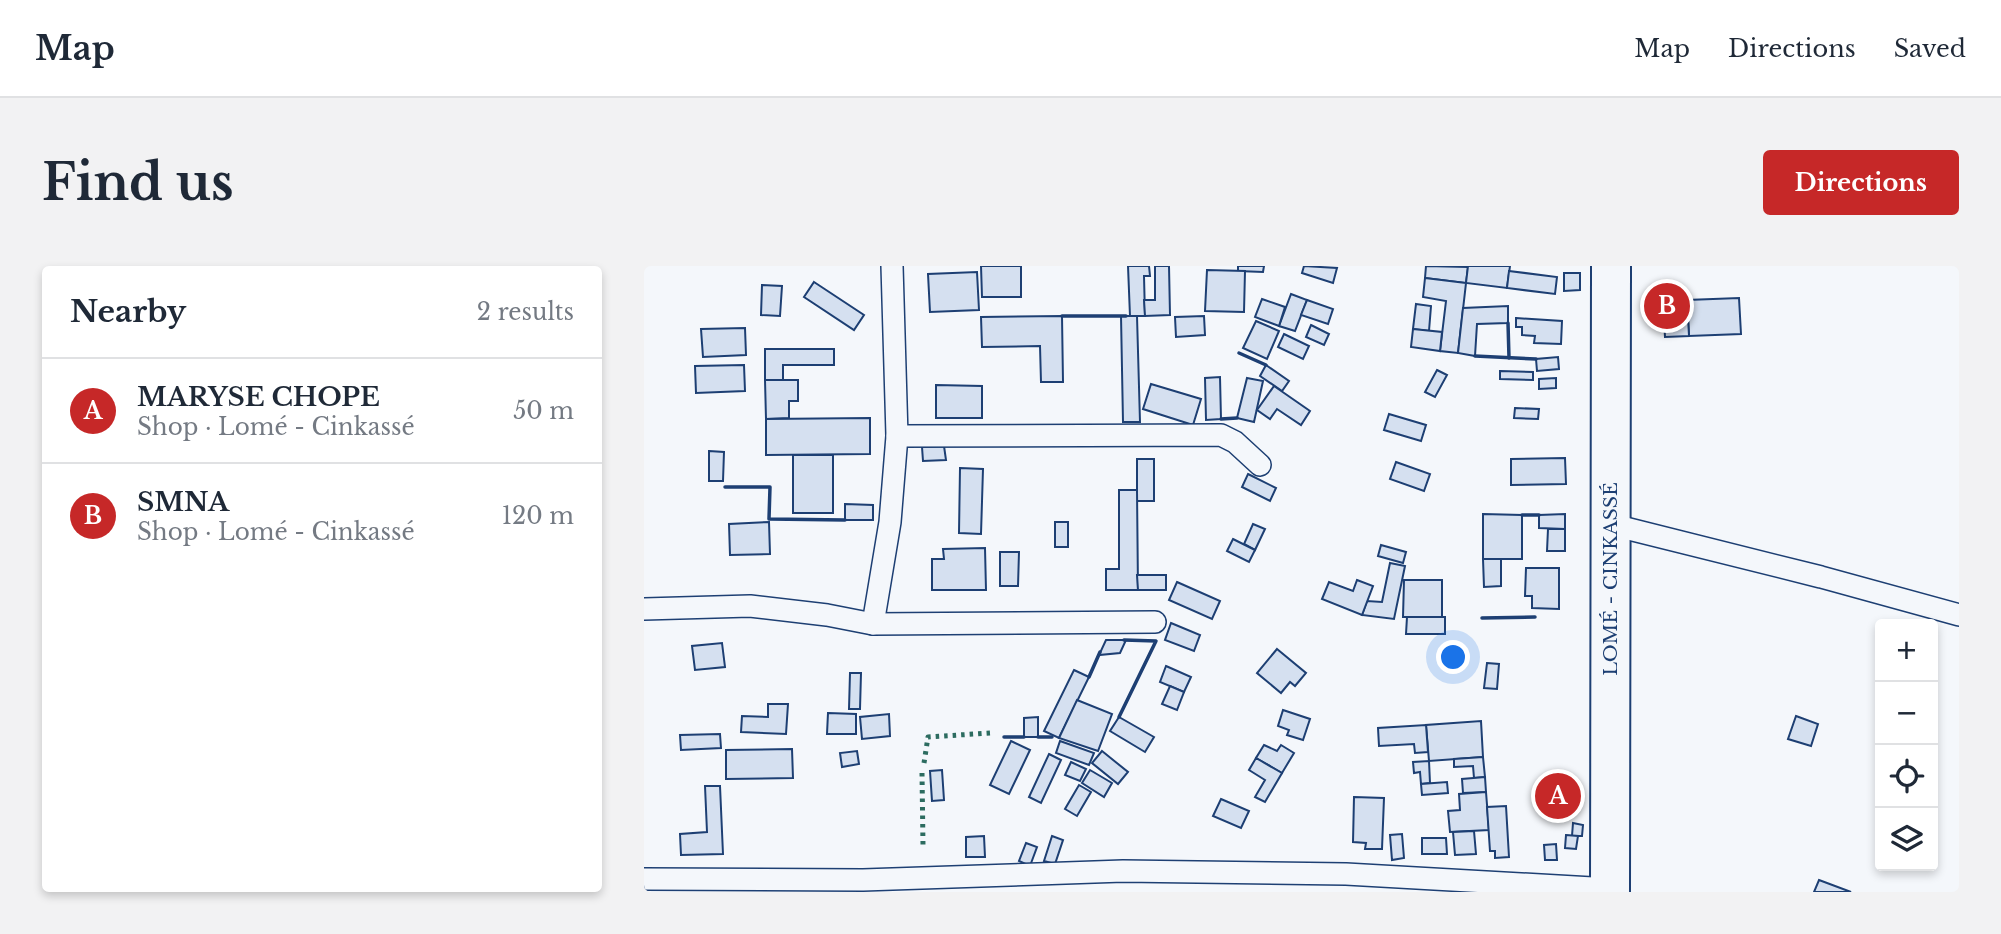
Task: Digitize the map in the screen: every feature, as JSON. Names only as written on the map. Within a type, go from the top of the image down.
[{"type":"highway","name":"LOMÉ - CINKASSÉ","points":[[1610,890],[1611,266]]},
{"type":"street","points":[[873,625],[890,522],[897,436],[892,266]]},
{"type":"street","points":[[897,436],[1221,435],[1235,442],[1260,465]]},
{"type":"street","points":[[1609,524],[1959,615]]},
{"type":"street","points":[[644,609],[750,606],[827,615],[873,625],[1155,622]]},
{"type":"street","points":[[645,873],[861,886],[1124,871],[1334,883],[1610,890]]},
{"type":"building","points":[[981,266],[1021,266],[1021,297],[982,297]]},
{"type":"building","points":[[1128,266],[1149,266],[1150,276],[1144,276],[1145,316],[1130,316]]},
{"type":"building","points":[[1155,266],[1169,266],[1170,315],[1145,316],[1144,300],[1155,300]]},
{"type":"building","points":[[1238,266],[1264,266],[1263,272],[1238,271]]},
{"type":"building","points":[[1304,266],[1337,268],[1333,283],[1302,273]]},
{"type":"building","points":[[1426,266],[1468,267],[1466,283],[1425,278]]},
{"type":"building","points":[[1468,266],[1510,266],[1507,288],[1466,283]]},
{"type":"building","points":[[1207,270],[1245,271],[1244,312],[1205,311]]},
{"type":"building","points":[[1509,271],[1557,277],[1555,294],[1507,288]]},
{"type":"building","points":[[977,272],[979,310],[930,312],[928,274]]},
{"type":"building","points":[[1564,273],[1580,273],[1580,290],[1564,291]]},
{"type":"building","points":[[1425,278],[1466,283],[1458,353],[1440,351],[1446,301],[1423,297]]},
{"type":"building","points":[[814,282],[864,315],[854,330],[804,297]]},
{"type":"building","points":[[762,285],[782,286],[780,316],[761,315]]},
{"type":"building","points":[[1291,294],[1307,300],[1295,331],[1279,326]]},
{"type":"building","points":[[1739,298],[1741,334],[1689,336],[1687,300]]},
{"type":"building","points":[[1262,299],[1285,307],[1279,326],[1255,317]]},
{"type":"building","points":[[1307,300],[1333,309],[1328,324],[1301,315]]},
{"type":"building","points":[[1416,304],[1431,306],[1429,331],[1413,329]]},
{"type":"building","points":[[1508,306],[1508,323],[1477,324],[1475,356],[1458,353],[1463,308]]},
{"type":"building","points":[[1062,316],[1063,382],[1041,382],[1040,346],[982,347],[981,317]]},
{"type":"building","points":[[1121,316],[1137,316],[1140,422],[1123,422]]},
{"type":"building","points":[[1204,316],[1205,335],[1176,337],[1175,317]]},
{"type":"building","points":[[1688,317],[1689,336],[1665,337],[1664,318]]},
{"type":"building","points":[[1516,318],[1562,321],[1561,344],[1534,343],[1535,336],[1522,335],[1522,327],[1516,327]]},
{"type":"building","points":[[1256,321],[1279,331],[1267,359],[1243,348]]},
{"type":"building","points":[[1311,325],[1329,334],[1324,345],[1306,337]]},
{"type":"building","points":[[745,328],[746,355],[703,357],[701,329]]},
{"type":"building","points":[[1413,329],[1442,332],[1440,351],[1411,347]]},
{"type":"building","points":[[1284,334],[1309,346],[1303,359],[1278,347]]},
{"type":"building","points":[[765,349],[834,349],[834,365],[783,365],[783,380],[765,380]]},
{"type":"building","points":[[1558,357],[1559,369],[1537,371],[1536,359]]},
{"type":"building","points":[[744,365],[745,391],[696,393],[695,366]]},
{"type":"building","points":[[1266,365],[1289,381],[1282,391],[1260,376]]},
{"type":"building","points":[[1437,370],[1447,375],[1435,397],[1425,392]]},
{"type":"building","points":[[1500,371],[1533,372],[1533,380],[1500,379]]},
{"type":"building","points":[[1220,377],[1221,419],[1206,420],[1205,378]]},
{"type":"building","points":[[1247,378],[1263,381],[1254,422],[1237,418]]},
{"type":"building","points":[[1556,378],[1556,388],[1539,389],[1539,379]]},
{"type":"building","points":[[765,380],[798,380],[798,401],[789,401],[789,418],[766,419]]},
{"type":"building","points":[[1151,384],[1201,399],[1193,425],[1143,409]]},
{"type":"building","points":[[936,385],[982,386],[982,418],[936,418]]},
{"type":"building","points":[[1274,386],[1310,411],[1301,425],[1277,409],[1270,419],[1257,410]]},
{"type":"building","points":[[1515,408],[1539,409],[1538,419],[1514,418]]},
{"type":"building","points":[[1389,414],[1426,425],[1421,441],[1384,430]]},
{"type":"building","points":[[870,418],[870,454],[766,455],[766,419]]},
{"type":"building","points":[[944,446],[946,460],[923,461],[922,447]]},
{"type":"building","points":[[709,451],[724,452],[723,481],[709,481]]},
{"type":"building","points":[[793,455],[833,455],[833,513],[793,513]]},
{"type":"building","points":[[1565,458],[1566,484],[1511,485],[1511,459]]},
{"type":"building","points":[[1137,459],[1154,459],[1154,501],[1137,501]]},
{"type":"building","points":[[1396,462],[1430,474],[1424,491],[1390,479]]},
{"type":"building","points":[[960,468],[983,469],[981,534],[959,533]]},
{"type":"building","points":[[1248,474],[1276,488],[1270,501],[1242,487]]},
{"type":"building","points":[[1119,490],[1137,490],[1138,590],[1106,590],[1106,569],[1119,569]]},
{"type":"building","points":[[845,504],[873,505],[873,520],[845,520]]},
{"type":"building","points":[[1483,514],[1522,515],[1522,559],[1483,559]]},
{"type":"building","points":[[1565,514],[1565,529],[1539,528],[1539,515]]},
{"type":"building","points":[[769,522],[770,554],[730,555],[729,524]]},
{"type":"building","points":[[1055,522],[1068,522],[1068,547],[1055,547]]},
{"type":"building","points":[[1253,524],[1265,529],[1255,550],[1244,544]]},
{"type":"building","points":[[1548,529],[1565,529],[1565,551],[1547,551]]},
{"type":"building","points":[[1233,539],[1255,550],[1249,562],[1227,551]]},
{"type":"building","points":[[1381,545],[1406,552],[1403,563],[1378,556]]},
{"type":"building","points":[[985,548],[986,590],[932,590],[932,559],[944,559],[943,549]]},
{"type":"building","points":[[1000,552],[1019,552],[1018,586],[1000,586]]},
{"type":"building","points":[[1483,559],[1501,559],[1501,586],[1484,587]]},
{"type":"building","points":[[1390,563],[1405,566],[1394,619],[1362,615],[1367,601],[1382,602]]},
{"type":"building","points":[[1526,568],[1559,568],[1559,609],[1532,608],[1532,596],[1525,596]]},
{"type":"building","points":[[1137,575],[1166,575],[1166,590],[1138,590]]},
{"type":"building","points":[[1357,580],[1373,586],[1362,615],[1322,599],[1329,582],[1353,591]]},
{"type":"building","points":[[1404,580],[1442,580],[1442,617],[1403,617]]},
{"type":"building","points":[[1177,582],[1220,601],[1212,619],[1169,600]]},
{"type":"building","points":[[1407,617],[1445,617],[1445,634],[1406,634]]},
{"type":"building","points":[[1171,623],[1200,635],[1194,651],[1165,640]]},
{"type":"building","points":[[1106,640],[1126,640],[1120,653],[1099,655]]},
{"type":"building","points":[[722,643],[725,667],[695,670],[692,646]]},
{"type":"building","points":[[1277,649],[1306,673],[1295,686],[1290,682],[1281,693],[1257,673]]},
{"type":"building","points":[[1487,663],[1499,664],[1497,689],[1484,688]]},
{"type":"building","points":[[1166,666],[1191,677],[1184,692],[1160,682]]},
{"type":"building","points":[[1074,670],[1089,677],[1059,738],[1044,731]]},
{"type":"building","points":[[850,673],[861,673],[860,709],[849,709]]},
{"type":"building","points":[[1170,686],[1184,692],[1177,710],[1162,704]]},
{"type":"building","points":[[1077,700],[1112,714],[1098,751],[1059,738]]},
{"type":"building","points":[[768,704],[788,704],[786,734],[741,732],[742,716],[768,717]]},
{"type":"building","points":[[1283,710],[1310,719],[1303,740],[1287,735],[1289,730],[1278,726]]},
{"type":"building","points":[[828,713],[856,714],[856,734],[827,734]]},
{"type":"building","points":[[889,714],[890,736],[862,739],[860,717]]},
{"type":"building","points":[[1796,716],[1818,724],[1811,746],[1788,739]]},
{"type":"building","points":[[1038,717],[1038,737],[1024,737],[1024,718]]},
{"type":"building","points":[[1119,717],[1154,737],[1145,752],[1110,731]]},
{"type":"building","points":[[1481,721],[1483,757],[1429,761],[1426,725]]},
{"type":"building","points":[[1426,725],[1428,752],[1415,753],[1414,744],[1379,746],[1378,728]]},
{"type":"building","points":[[720,734],[721,748],[681,750],[680,735]]},
{"type":"building","points":[[1011,741],[1030,750],[1009,794],[990,785]]},
{"type":"building","points":[[1060,741],[1094,753],[1089,765],[1056,753]]},
{"type":"building","points":[[1264,745],[1277,751],[1281,745],[1294,753],[1282,773],[1256,758]]},
{"type":"building","points":[[792,749],[793,778],[726,779],[726,750]]},
{"type":"building","points":[[857,751],[859,764],[842,767],[840,753]]},
{"type":"building","points":[[1102,751],[1128,772],[1118,784],[1092,763]]},
{"type":"building","points":[[1049,754],[1061,760],[1041,803],[1029,797]]},
{"type":"building","points":[[1483,757],[1485,777],[1474,778],[1473,766],[1454,767],[1454,759]]},
{"type":"building","points":[[1256,758],[1282,773],[1265,802],[1255,797],[1265,780],[1249,770]]},
{"type":"building","points":[[1429,761],[1430,783],[1421,784],[1420,772],[1414,773],[1413,762]]},
{"type":"building","points":[[1071,762],[1086,769],[1080,781],[1065,775]]},
{"type":"building","points":[[942,770],[944,800],[932,801],[930,771]]},
{"type":"building","points":[[1090,770],[1112,783],[1104,797],[1082,783]]},
{"type":"building","points":[[1485,777],[1486,792],[1463,793],[1462,779]]},
{"type":"building","points":[[1447,782],[1448,793],[1422,795],[1421,784]]},
{"type":"building","points":[[1079,785],[1091,792],[1077,816],[1065,809]]},
{"type":"building","points":[[705,786],[720,786],[723,854],[681,855],[680,834],[707,832]]},
{"type":"building","points":[[1486,792],[1489,830],[1450,832],[1448,811],[1460,810],[1459,794]]},
{"type":"building","points":[[1354,797],[1384,798],[1382,849],[1365,849],[1366,843],[1353,842]]},
{"type":"building","points":[[1221,799],[1249,811],[1241,828],[1213,816]]},
{"type":"building","points":[[1506,806],[1509,857],[1495,858],[1495,851],[1490,851],[1487,807]]},
{"type":"building","points":[[1573,823],[1583,825],[1582,836],[1572,836]]},
{"type":"building","points":[[1474,831],[1476,854],[1455,855],[1453,832]]},
{"type":"building","points":[[1402,834],[1404,858],[1392,860],[1390,835]]},
{"type":"building","points":[[1566,835],[1578,836],[1576,849],[1565,848]]},
{"type":"building","points":[[984,836],[985,857],[966,857],[966,837]]},
{"type":"building","points":[[1052,836],[1063,840],[1055,864],[1044,861]]},
{"type":"building","points":[[1422,838],[1446,838],[1447,854],[1422,854]]},
{"type":"building","points":[[1026,843],[1037,847],[1030,866],[1019,861]]},
{"type":"building","points":[[1556,844],[1557,860],[1545,860],[1544,845]]},
{"type":"building","points":[[1819,880],[1851,892],[1814,892]]},
{"type":"hedge","points":[[924,763],[928,737],[990,733]]},
{"type":"hedge","points":[[922,773],[923,846]]},
{"type":"wall","points":[[1062,316],[1126,316]]},
{"type":"wall","points":[[1508,323],[1509,358]]},
{"type":"wall","points":[[1239,353],[1266,365]]},
{"type":"wall","points":[[1475,356],[1536,359]]},
{"type":"wall","points":[[1221,419],[1237,418]]},
{"type":"wall","points":[[725,487],[770,487],[769,519],[845,520]]},
{"type":"wall","points":[[1522,515],[1539,515]]},
{"type":"wall","points":[[1482,618],[1535,617]]},
{"type":"wall","points":[[1119,717],[1156,641],[1124,640]]},
{"type":"wall","points":[[1089,677],[1100,652]]},
{"type":"wall","points":[[1004,737],[1024,737]]},
{"type":"wall","points":[[1038,737],[1052,737]]},
{"type":"place","name":"SMNA","points":[[1667,306]]},
{"type":"place","name":"MARYSE CHOPE","points":[[1558,796]]}]
